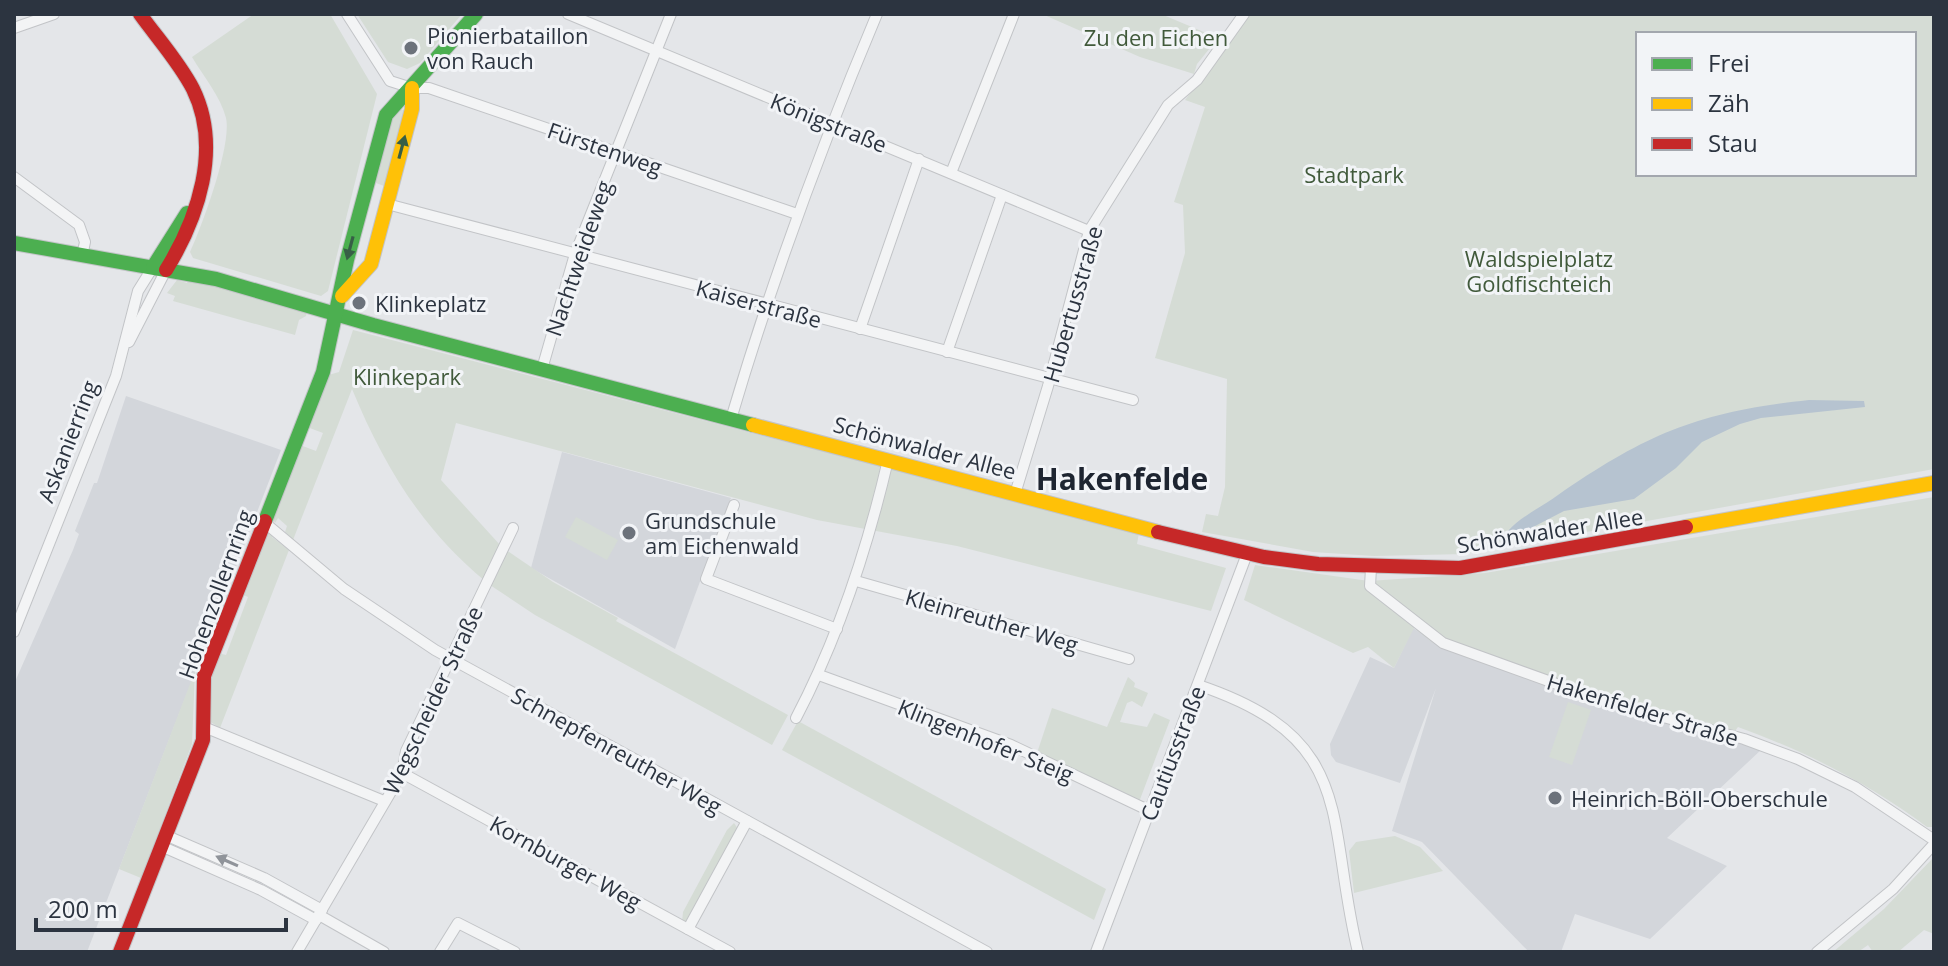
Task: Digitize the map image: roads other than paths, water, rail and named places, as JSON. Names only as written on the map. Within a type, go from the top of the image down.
[{"type":"main road","name":"Askanierring","points":[[140,14],[198,99],[206,141],[196,199],[184,241],[160,268]]},
{"type":"main road","points":[[412,88],[476,14]]},
{"type":"main road","name":"Hohenzollernring","points":[[342,296],[371,264],[412,109],[412,88]]},
{"type":"main road","name":"Hohenzollernring","points":[[120,952],[204,727],[201,693],[204,676],[323,372],[342,296],[347,260],[386,115],[412,88]]},
{"type":"main road","name":"Schönwalder Allee","points":[[14,243],[216,279],[337,315],[1247,554],[1371,568],[1460,568],[1934,483]]},
{"type":"street","points":[[14,28],[54,14]]},
{"type":"street","points":[[347,14],[390,81],[412,88]]},
{"type":"street","name":"Königstraße","points":[[568,14],[1089,231]]},
{"type":"street","name":"Nachtweideweg","points":[[542,369],[575,254],[671,14]]},
{"type":"street","points":[[731,419],[764,304],[830,123],[877,14]]},
{"type":"street","points":[[951,173],[1014,14]]},
{"type":"street","name":"Hubertusstraße","points":[[1015,494],[1089,231],[1168,105],[1197,80],[1244,14]]},
{"type":"street","name":"Fürstenweg","points":[[412,88],[429,88],[797,214]]},
{"type":"street","points":[[860,329],[919,159]]},
{"type":"street","points":[[14,177],[79,225],[84,233],[82,256]]},
{"type":"street","points":[[947,352],[1002,195]]},
{"type":"street","name":"Kaiserstraße","points":[[387,204],[1133,400]]},
{"type":"street","name":"Askanierring","points":[[14,632],[123,353],[160,268]]},
{"type":"street","points":[[796,718],[819,675],[856,581],[888,460]]},
{"type":"street","points":[[734,505],[706,579],[837,629]]},
{"type":"street","name":"Schnepfenreuther Weg","points":[[264,522],[377,613],[451,659],[987,952]]},
{"type":"street","name":"Wegscheider Straße","points":[[297,952],[402,773],[406,751],[513,528]]},
{"type":"street","name":"Cautiusstraße","points":[[1096,952],[1247,554]]},
{"type":"street","name":"Hakenfelder Straße","points":[[1371,568],[1370,586],[1443,643],[1601,700],[1744,739],[1798,759],[1855,787],[1934,842],[1893,889],[1817,952]]},
{"type":"street","name":"Kleinreuther Weg","points":[[856,581],[1129,659]]},
{"type":"street","name":"Klingenhofer Steig","points":[[819,675],[1011,745],[1150,811]]},
{"type":"street","points":[[1198,685],[1253,709],[1278,724],[1307,752],[1322,776],[1338,829],[1358,952]]},
{"type":"street","points":[[204,727],[384,801]]},
{"type":"street","name":"Kornburger Weg","points":[[402,773],[730,952]]},
{"type":"street","points":[[688,929],[747,821]]},
{"type":"street","points":[[163,841],[319,915],[384,952]]},
{"type":"street","points":[[440,952],[458,923],[515,952]]},
{"type":"water","points":[[1809,400],[1864,401],[1865,407],[1761,418],[1740,424],[1702,442],[1676,468],[1634,499],[1564,511],[1516,536],[1508,531],[1525,516],[1590,474],[1648,441],[1705,419],[1736,411]]},
{"type":"place","name":"Pionierbataillon von Rauch","points":[[411,48]]},
{"type":"place","name":"Klinkeplatz","points":[[359,303]]},
{"type":"place","name":"Grundschule am Eichenwald","points":[[629,533]]},
{"type":"place","name":"Heinrich-Böll-Oberschule","points":[[1555,798]]},
{"type":"district","name":"Hakenfelde","points":[[1122,478]]},
{"type":"park label","name":"Zu den Eichen","points":[[1156,37]]},
{"type":"park label","name":"Stadtpark","points":[[1354,174]]},
{"type":"park label","name":"Waldspielplatz Goldfischteich","points":[[1539,270]]},
{"type":"park label","name":"Klinkepark","points":[[407,376]]}]
